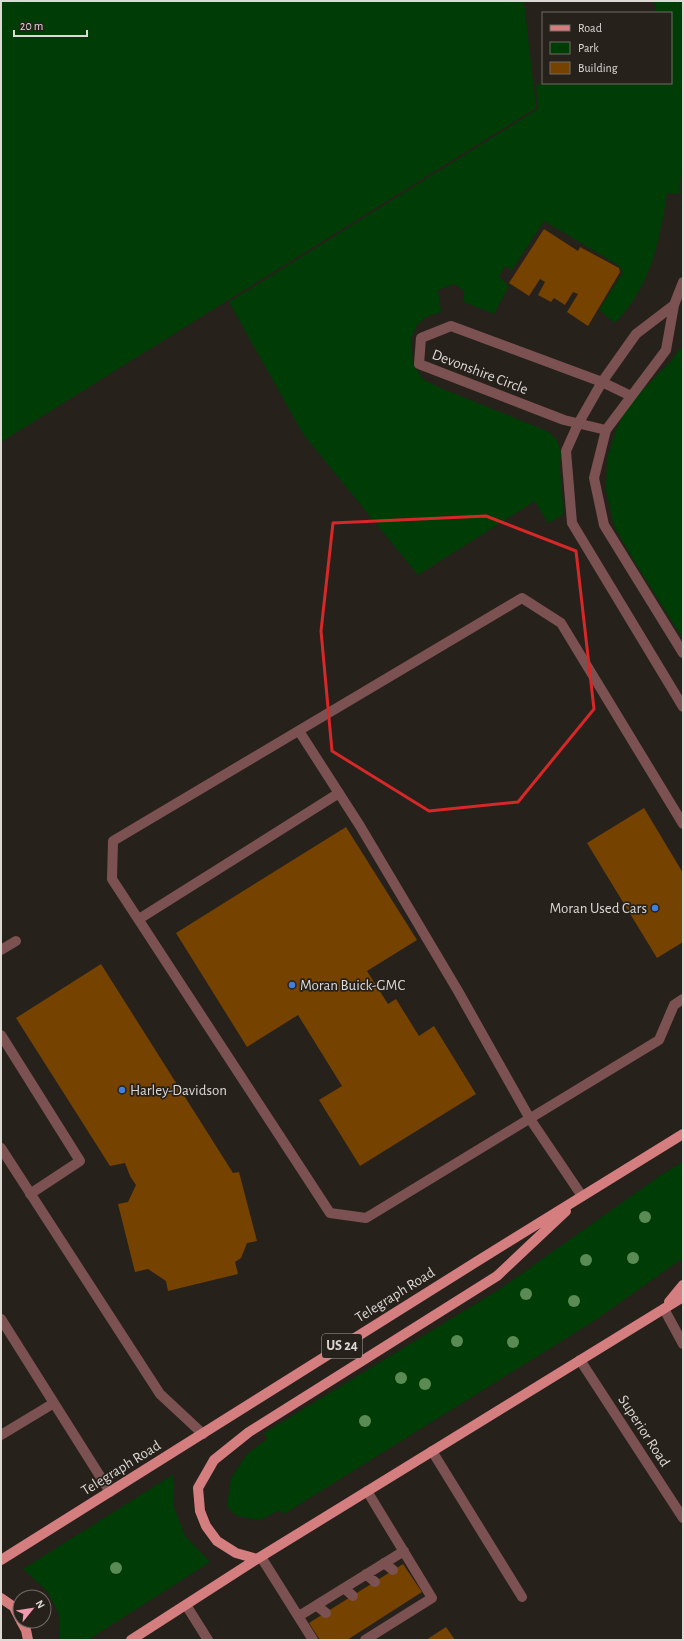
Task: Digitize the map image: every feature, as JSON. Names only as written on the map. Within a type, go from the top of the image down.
[{"type":"main road","name":"Telegraph Road","points":[[1,1560],[683,1134]]},
{"type":"main road","points":[[259,1558],[236,1554],[216,1541],[206,1526],[200,1511],[198,1488],[214,1460],[249,1432],[497,1276],[582,1196]]},
{"type":"main road","points":[[664,1308],[683,1285]]},
{"type":"main road","points":[[131,1640],[259,1558],[683,1297]]},
{"type":"main road","points":[[1,1598],[12,1606]]},
{"type":"main road","points":[[25,1629],[28,1640]]},
{"type":"street","points":[[683,282],[674,305],[666,350],[606,430],[594,478],[604,525],[683,653]]},
{"type":"street","points":[[674,305],[636,334],[602,382],[578,424],[566,451],[572,523],[683,707]]},
{"type":"street","name":"Devonshire Circle","points":[[606,430],[564,420],[420,364],[421,338],[451,326],[602,382],[631,396]]},
{"type":"street","points":[[683,824],[561,623],[522,598],[113,841],[112,878],[330,1213],[366,1218],[659,1040],[674,1005],[683,999]]},
{"type":"street","points":[[299,731],[360,826],[458,991],[530,1118],[582,1196]]},
{"type":"street","points":[[139,919],[339,793]]},
{"type":"street","points":[[1,950],[16,941]]},
{"type":"street","points":[[1,1035],[80,1161],[30,1194]]},
{"type":"street","points":[[1,1148],[160,1394],[203,1434]]},
{"type":"street","points":[[664,1308],[683,1344]]},
{"type":"street","points":[[1,1319],[110,1492]]},
{"type":"street","name":"Superior Road","points":[[580,1360],[683,1518]]},
{"type":"street","points":[[1,1435],[54,1403]]},
{"type":"street","points":[[432,1451],[522,1597]]},
{"type":"street","points":[[361,1638],[406,1609],[432,1598],[367,1491]]},
{"type":"street","points":[[301,1615],[404,1551]]},
{"type":"street","points":[[259,1558],[301,1615],[313,1640]]},
{"type":"street","points":[[384,1563],[392,1570]]},
{"type":"street","points":[[366,1574],[375,1582]]},
{"type":"street","points":[[344,1588],[353,1596]]},
{"type":"street","points":[[420,1593],[427,1601]]},
{"type":"street","points":[[186,1605],[208,1640]]},
{"type":"street","points":[[317,1606],[326,1613]]},
{"type":"street","points":[[301,1615],[311,1622]]},
{"type":"highlighted area","points":[[486,516],[576,551],[594,709],[518,802],[429,811],[332,751],[321,631],[333,523]]},
{"type":"green space","points":[[1,1],[524,1],[536,108],[1,442]]},
{"type":"green space","points":[[652,1],[683,1],[683,153],[679,194],[667,193],[661,228],[652,262],[637,294],[627,309],[615,323],[599,310],[623,272],[618,265],[544,221],[512,270],[505,266],[499,277],[509,286],[494,314],[464,302],[464,291],[454,284],[438,290],[441,312],[426,317],[417,325],[411,339],[413,364],[423,379],[438,387],[547,431],[557,440],[561,452],[560,470],[564,514],[548,523],[535,501],[418,575],[303,434],[229,302],[538,109],[536,86],[542,83],[542,84],[672,84],[672,12],[654,12],[656,6]]},
{"type":"green space","points":[[683,345],[683,639],[614,526],[606,490],[607,459],[616,430],[623,415],[633,400],[670,362]]},
{"type":"green space","points":[[683,1162],[683,1258],[594,1321],[284,1514],[280,1510],[260,1520],[237,1516],[227,1507],[231,1478],[247,1454],[267,1439],[264,1433],[500,1289],[664,1173]]},
{"type":"green space","points":[[174,1474],[173,1505],[185,1536],[210,1562],[88,1640],[60,1640],[60,1617],[52,1600],[52,1589],[45,1589],[23,1569]]},
{"type":"building","points":[[544,229],[578,251],[580,247],[619,268],[620,272],[588,326],[567,312],[578,294],[573,292],[565,305],[554,298],[551,302],[538,295],[545,282],[540,279],[529,296],[509,283]]},
{"type":"building","name":"Moran Used Cars","points":[[644,808],[683,873],[683,942],[657,958],[587,843]]},
{"type":"building","name":"Moran Buick-GMC","points":[[346,827],[417,940],[367,971],[388,1004],[396,999],[419,1036],[434,1026],[476,1094],[360,1166],[319,1100],[342,1086],[298,1015],[247,1047],[176,933]]},
{"type":"building","name":"Harley-Davidson","points":[[101,964],[233,1173],[239,1172],[257,1241],[247,1243],[241,1258],[235,1262],[238,1274],[168,1291],[166,1281],[148,1269],[135,1272],[118,1204],[128,1202],[136,1185],[130,1176],[125,1163],[110,1166],[16,1018]]},
{"type":"building","points":[[403,1564],[422,1592],[347,1640],[320,1640],[309,1623]]},
{"type":"building","points":[[446,1627],[455,1640],[426,1640]]},
{"type":"place","name":"Moran Used Cars","points":[[655,908]]},
{"type":"place","name":"Moran Buick-GMC","points":[[292,985]]},
{"type":"place","name":"Harley-Davidson","points":[[122,1090]]}]
